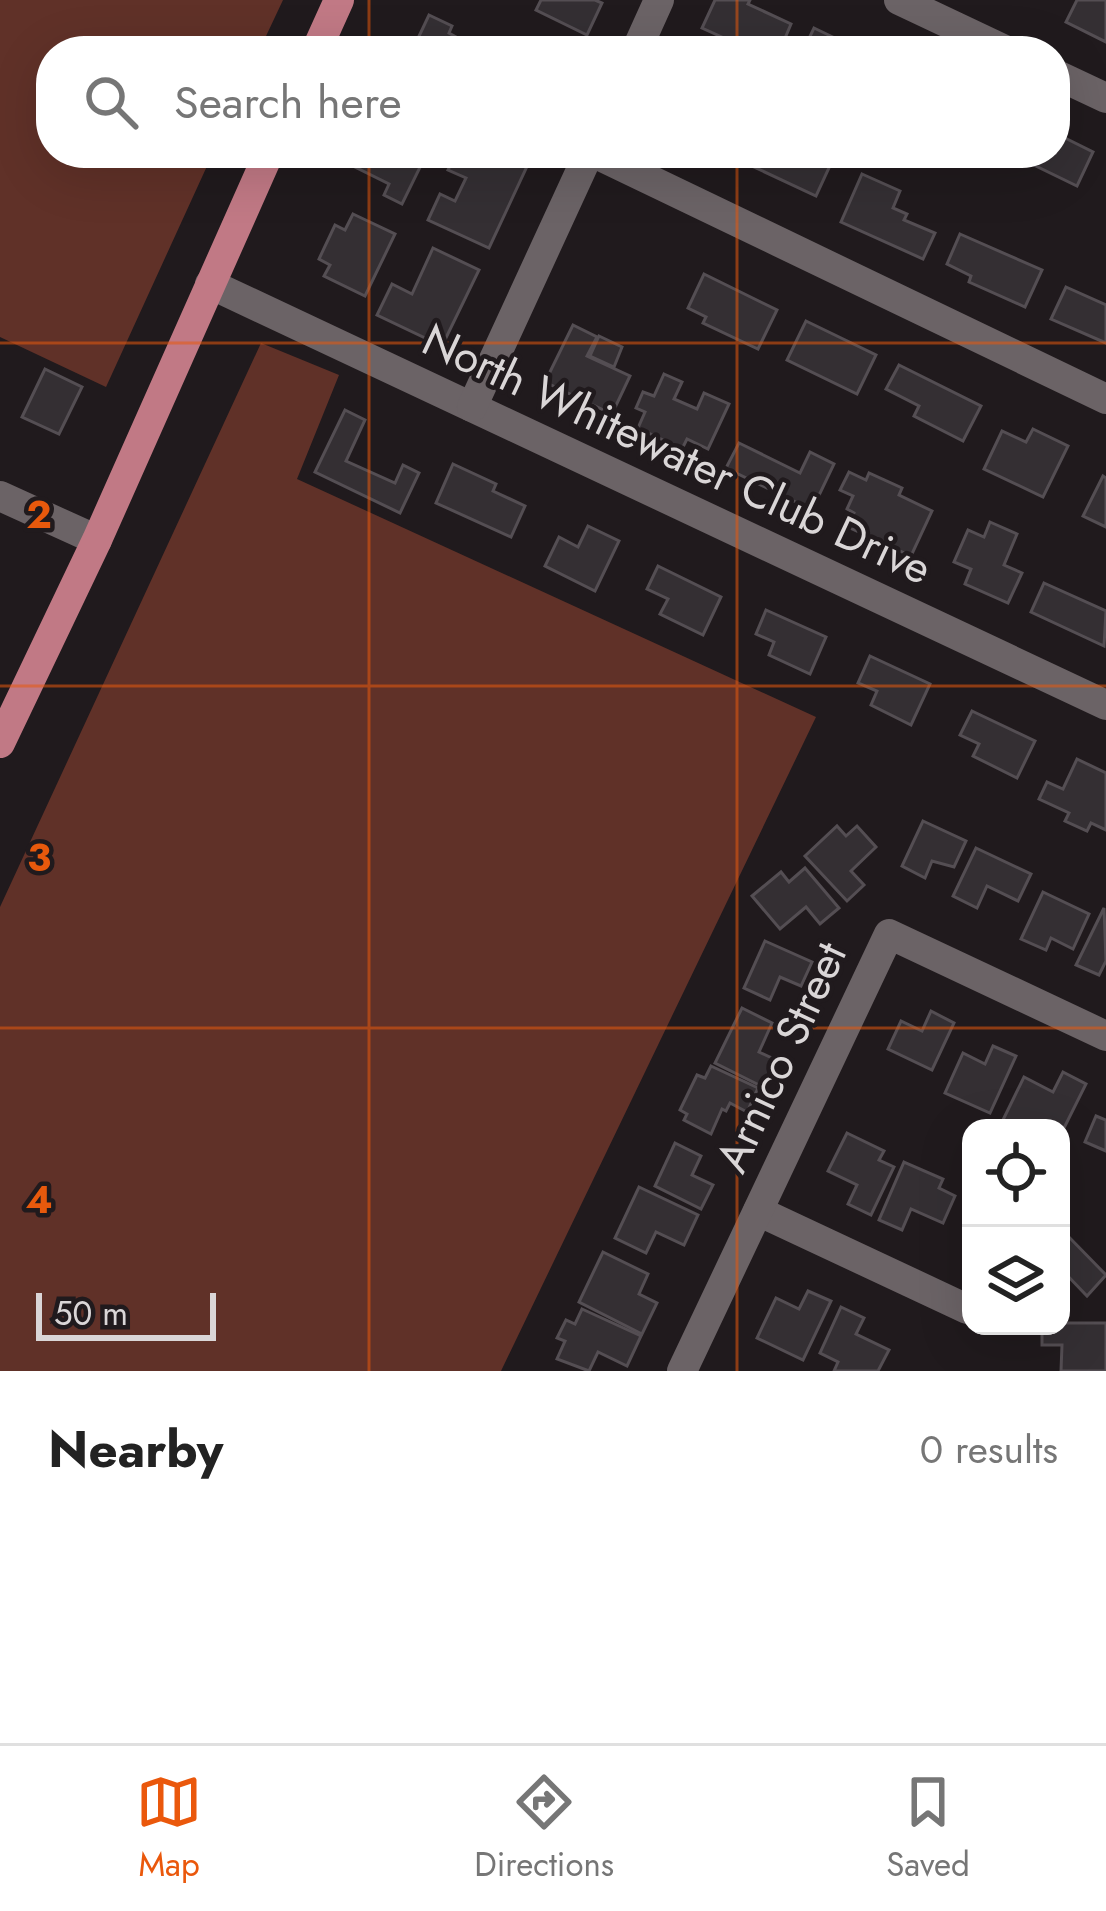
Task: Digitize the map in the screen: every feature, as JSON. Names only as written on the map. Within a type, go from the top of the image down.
[{"type":"main road","points":[[323,36],[339,0]]},
{"type":"main road","points":[[0,743],[97,540],[262,168]]},
{"type":"street","points":[[643,36],[659,0]]},
{"type":"street","points":[[899,0],[975,36]]},
{"type":"street","points":[[1070,81],[1106,98]]},
{"type":"street","points":[[472,407],[584,168]]},
{"type":"street","points":[[622,168],[1106,399]]},
{"type":"street","name":"North Whitewater Club Drive","points":[[210,284],[1106,705]]},
{"type":"street","points":[[0,496],[97,540]]},
{"type":"street","name":"Arnico Street","points":[[682,1371],[889,934],[1106,1036]]},
{"type":"street","points":[[758,1211],[962,1308]]},
{"type":"shaded area","points":[[0,0],[283,0],[266,36],[36,36],[36,168],[206,168],[106,387],[0,337]]},
{"type":"shaded area","points":[[261,343],[339,375],[297,479],[816,717],[501,1371],[0,1371],[0,907]]},
{"type":"building","points":[[541,0],[602,3],[587,35],[536,10]]},
{"type":"building","points":[[715,0],[750,0],[748,4],[791,24],[786,36],[720,36],[702,28]]},
{"type":"building","points":[[1077,0],[1106,0],[1106,42],[1066,22]]},
{"type":"building","points":[[429,15],[452,26],[449,33],[454,36],[419,36]]},
{"type":"building","points":[[1070,140],[1093,152],[1077,186],[1040,168],[1070,168]]},
{"type":"building","points":[[357,168],[420,168],[402,204],[384,195],[389,184]]},
{"type":"building","points":[[526,168],[489,248],[428,220],[440,194],[455,201],[466,178],[448,170]]},
{"type":"building","points":[[756,168],[829,168],[816,196]]},
{"type":"building","points":[[862,174],[900,191],[893,208],[907,214],[904,220],[935,233],[923,259],[841,222]]},
{"type":"building","points":[[353,214],[395,234],[365,296],[324,276],[330,265],[319,259],[335,225],[345,230]]},
{"type":"building","points":[[960,234],[1042,270],[1025,307],[969,282],[971,276],[947,264]]},
{"type":"building","points":[[433,248],[479,270],[442,346],[377,315],[392,284],[412,294]]},
{"type":"building","points":[[704,274],[777,310],[758,349],[703,323],[706,317],[688,308]]},
{"type":"building","points":[[1066,287],[1106,305],[1106,343],[1051,319]]},
{"type":"building","points":[[806,321],[876,355],[857,394],[787,360]]},
{"type":"building","points":[[573,325],[597,337],[587,356],[630,376],[612,414],[545,382]]},
{"type":"building","points":[[599,336],[622,347],[614,367],[590,356]]},
{"type":"building","points":[[899,365],[981,406],[963,441],[914,416],[919,406],[886,389]]},
{"type":"building","points":[[45,369],[82,387],[59,434],[22,417]]},
{"type":"building","points":[[664,374],[682,382],[674,399],[697,409],[704,393],[729,404],[708,449],[687,439],[682,449],[638,428],[645,412],[636,408],[643,392],[654,396]]},
{"type":"building","points":[[345,410],[365,420],[346,461],[395,483],[403,465],[419,473],[400,513],[315,472]]},
{"type":"building","points":[[1033,429],[1068,446],[1043,497],[984,469],[1002,431],[1026,442]]},
{"type":"building","points":[[739,443],[800,473],[810,452],[834,464],[812,510],[726,468]]},
{"type":"building","points":[[453,464],[496,484],[493,491],[525,506],[511,537],[436,503]]},
{"type":"building","points":[[849,472],[866,480],[869,473],[902,488],[899,495],[932,511],[911,556],[848,527],[854,513],[847,509],[853,496],[840,490]]},
{"type":"building","points":[[1103,476],[1106,478],[1106,527],[1083,516]]},
{"type":"building","points":[[990,522],[1017,534],[1004,565],[1022,573],[1008,603],[965,584],[971,569],[954,562],[968,530],[984,537]]},
{"type":"building","points":[[588,526],[619,541],[595,591],[545,566],[559,537],[578,547]]},
{"type":"building","points":[[658,566],[721,597],[703,635],[660,614],[668,599],[647,589]]},
{"type":"building","points":[[1044,583],[1106,611],[1104,646],[1031,612]]},
{"type":"building","points":[[766,610],[826,637],[810,674],[769,655],[774,642],[756,634]]},
{"type":"building","points":[[870,656],[930,684],[911,725],[871,705],[877,691],[858,683]]},
{"type":"building","points":[[972,711],[1035,741],[1017,778],[973,756],[979,744],[960,735]]},
{"type":"building","points":[[1077,759],[1106,773],[1106,830],[1091,823],[1087,831],[1065,821],[1069,813],[1039,799],[1047,782],[1063,789]]},
{"type":"building","points":[[923,821],[966,841],[954,867],[932,861],[925,878],[902,866]]},
{"type":"building","points":[[837,826],[846,836],[857,826],[876,847],[851,871],[864,885],[847,901],[805,856]]},
{"type":"building","points":[[976,848],[1031,874],[1018,901],[987,886],[977,908],[953,896]]},
{"type":"building","points":[[805,868],[839,908],[820,924],[806,907],[780,929],[752,896],[781,872],[789,882]]},
{"type":"building","points":[[1043,892],[1089,914],[1073,949],[1051,938],[1046,950],[1021,939]]},
{"type":"building","points":[[1104,908],[1106,961],[1099,975],[1076,965]]},
{"type":"building","points":[[765,941],[812,962],[801,986],[780,977],[770,1000],[744,988]]},
{"type":"building","points":[[742,1008],[772,1023],[759,1052],[776,1060],[763,1087],[715,1063]]},
{"type":"building","points":[[931,1011],[954,1023],[932,1070],[888,1049],[901,1021],[922,1031]]},
{"type":"building","points":[[993,1046],[1016,1056],[990,1113],[945,1093],[963,1053],[985,1064]]},
{"type":"building","points":[[711,1066],[758,1088],[747,1112],[730,1103],[726,1111],[722,1109],[711,1134],[684,1120],[687,1114],[680,1110],[697,1075],[705,1078]]},
{"type":"building","points":[[1063,1072],[1086,1084],[1068,1119],[1003,1119],[1024,1077],[1053,1092]]},
{"type":"building","points":[[1096,1116],[1106,1120],[1106,1151],[1085,1142]]},
{"type":"building","points":[[847,1133],[884,1151],[879,1160],[894,1167],[871,1215],[848,1204],[857,1185],[828,1171]]},
{"type":"building","points":[[675,1143],[701,1156],[692,1175],[713,1185],[701,1209],[655,1186]]},
{"type":"building","points":[[904,1162],[943,1179],[939,1188],[955,1196],[943,1223],[911,1209],[902,1230],[879,1220]]},
{"type":"building","points":[[639,1187],[698,1215],[684,1245],[656,1232],[646,1253],[615,1238]]},
{"type":"building","points":[[1070,1238],[1106,1275],[1087,1296],[1070,1278]]},
{"type":"building","points":[[603,1252],[648,1274],[639,1294],[657,1303],[642,1334],[579,1302]]},
{"type":"building","points":[[808,1291],[831,1301],[803,1360],[757,1338],[776,1298],[799,1309]]},
{"type":"building","points":[[841,1307],[864,1318],[856,1334],[889,1350],[878,1371],[834,1371],[838,1362],[820,1353]]},
{"type":"building","points":[[582,1309],[641,1336],[627,1366],[598,1352],[589,1371],[557,1359],[565,1341],[557,1338],[566,1320],[575,1324]]},
{"type":"building","points":[[1070,1323],[1106,1323],[1106,1371],[1061,1371],[1062,1345],[1042,1345],[1042,1335],[1070,1335]]}]
